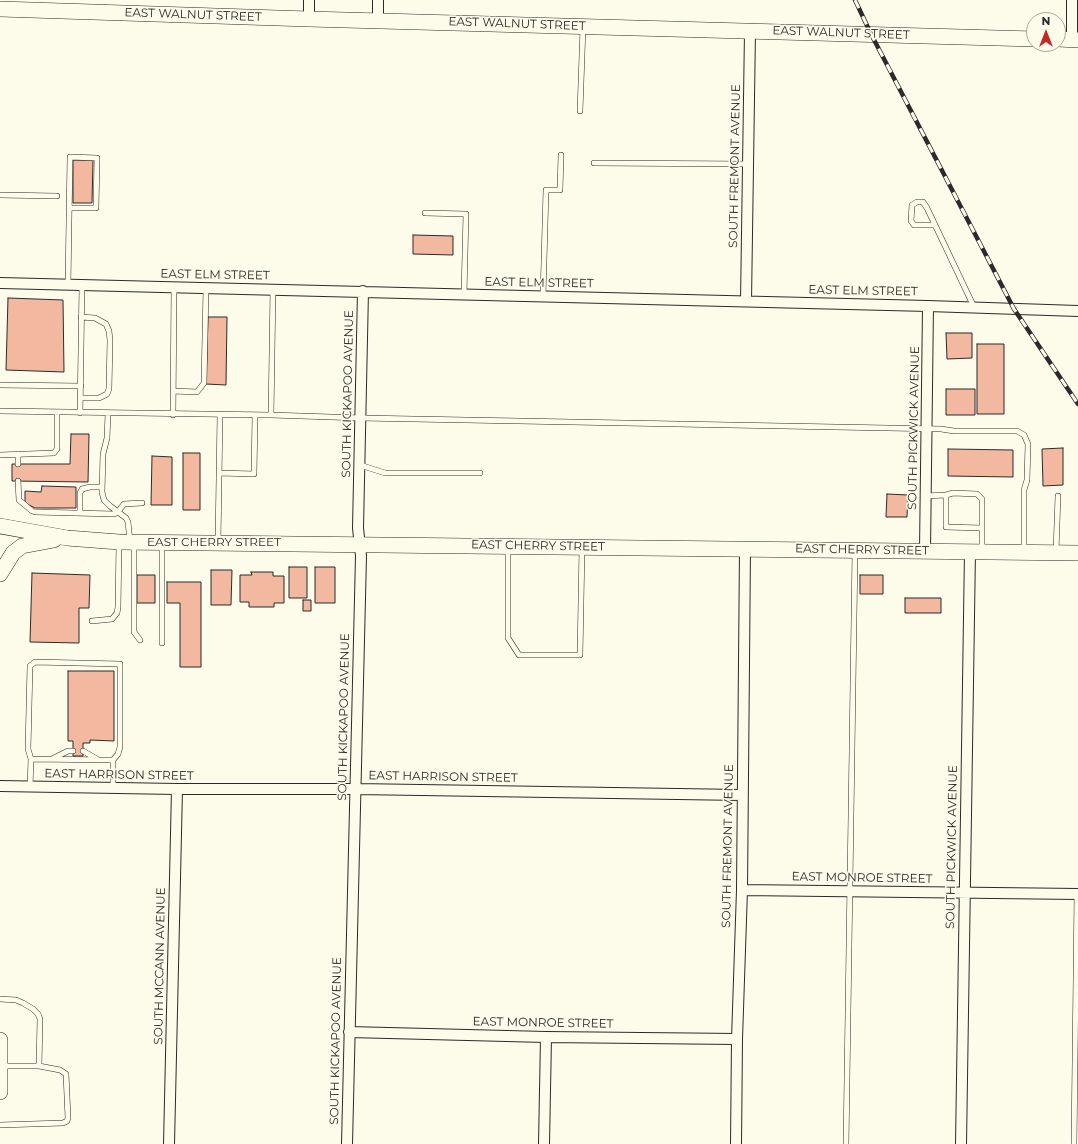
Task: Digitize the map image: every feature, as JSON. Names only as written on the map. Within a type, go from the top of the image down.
[{"type":"street","points":[[309,0],[309,19]]},
{"type":"street","points":[[378,0],[378,21]]},
{"type":"street","points":[[1069,40],[1072,0]]},
{"type":"street","name":"EAST WALNUT STREET","points":[[0,9],[1026,39]]},
{"type":"street","name":"SOUTH FREMONT AVENUE","points":[[746,301],[750,31]]},
{"type":"street","name":"EAST ELM STREET","points":[[0,282],[1078,311]]},
{"type":"street","name":"SOUTH KICKAPOO AVENUE","points":[[347,1144],[361,564],[358,528],[363,292]]},
{"type":"street","name":"SOUTH PICKWICK AVENUE","points":[[925,550],[928,306]]},
{"type":"street","name":"EAST CHERRY STREET","points":[[0,526],[67,538],[128,542],[1078,552]]},
{"type":"street","points":[[0,574],[13,553],[22,546],[67,538]]},
{"type":"street","name":"SOUTH FREMONT AVENUE","points":[[736,1144],[737,1039],[742,890],[745,548]]},
{"type":"street","name":"SOUTH PICKWICK AVENUE","points":[[961,1144],[965,892],[976,551]]},
{"type":"street","name":"EAST HARRISON STREET","points":[[0,786],[177,789],[356,789],[742,795]]},
{"type":"street","name":"SOUTH MCCANN AVENUE","points":[[169,1144],[177,789]]},
{"type":"street","name":"EAST MONROE STREET","points":[[742,890],[1078,894]]},
{"type":"street","name":"EAST MONROE STREET","points":[[349,1032],[546,1037],[737,1039]]},
{"type":"street","points":[[544,1144],[546,1037]]},
{"type":"street","points":[[0,1040],[0,1092]]},
{"type":"lane","points":[[580,111],[582,26]]},
{"type":"lane","points":[[543,296],[546,190],[560,190],[561,155]]},
{"type":"lane","points":[[68,284],[69,208],[70,157],[97,158],[96,208],[69,208]]},
{"type":"lane","points":[[594,163],[748,164]]},
{"type":"lane","points":[[0,195],[57,196]]},
{"type":"lane","points":[[935,225],[914,225],[911,221],[912,205],[922,202],[927,208],[935,225],[974,308]]},
{"type":"lane","points":[[425,213],[466,214],[464,294]]},
{"type":"lane","points":[[80,413],[82,285]]},
{"type":"lane","points":[[173,415],[174,287]]},
{"type":"lane","points":[[173,391],[197,392],[204,383],[206,288]]},
{"type":"lane","points":[[271,415],[273,289]]},
{"type":"lane","points":[[80,398],[99,398],[107,394],[109,389],[110,340],[109,331],[106,324],[94,318],[81,317]]},
{"type":"lane","points":[[0,385],[80,386]]},
{"type":"lane","points":[[0,412],[271,415],[941,429],[954,431],[1017,431],[1024,434],[1028,444],[1027,480],[1024,490],[1024,552]]},
{"type":"lane","points":[[0,455],[54,453],[57,449],[57,413]]},
{"type":"lane","points":[[108,414],[107,438],[103,454],[102,487],[104,500],[117,513],[126,518],[128,522],[134,632],[140,640]]},
{"type":"lane","points":[[218,542],[220,415]]},
{"type":"lane","points":[[220,473],[254,474],[255,415]]},
{"type":"lane","points":[[18,454],[18,464]]},
{"type":"lane","points":[[360,465],[385,473],[480,473]]},
{"type":"lane","points":[[18,482],[19,500],[32,511],[114,514],[117,513],[124,504],[142,503]]},
{"type":"lane","points":[[80,513],[80,492],[82,489],[102,487]]},
{"type":"lane","points":[[926,496],[946,495],[953,493],[977,494],[982,499],[982,528],[976,551]]},
{"type":"lane","points":[[946,495],[946,527],[982,528]]},
{"type":"lane","points":[[1056,552],[1058,496]]},
{"type":"lane","points":[[92,621],[112,619],[117,613],[128,542]]},
{"type":"lane","points":[[162,542],[162,643]]},
{"type":"lane","points":[[508,545],[508,638],[519,655],[580,655],[582,547]]},
{"type":"lane","points":[[846,1144],[855,549]]},
{"type":"lane","points":[[30,787],[31,759],[28,749],[30,666],[35,662],[120,664],[120,747],[118,754],[113,760],[113,788]]},
{"type":"lane","points":[[50,759],[68,751],[73,751]]},
{"type":"lane","points":[[83,751],[98,760]]},
{"type":"lane","points":[[31,759],[113,760]]},
{"type":"lane","points":[[1074,1144],[1078,894]]},
{"type":"lane","points":[[0,999],[16,1000],[33,1009],[38,1014],[40,1019],[39,1066]]},
{"type":"lane","points":[[0,1066],[39,1066],[60,1070],[66,1074],[68,1110],[67,1121],[63,1123],[0,1125]]},
{"type":"building","points":[[73,160],[93,160],[92,203],[73,203]]},
{"type":"building","points":[[413,235],[453,236],[453,255],[413,254]]},
{"type":"building","points":[[8,298],[63,300],[64,372],[6,370]]},
{"type":"building","points":[[208,317],[227,317],[226,385],[206,384]]},
{"type":"building","points":[[946,333],[972,333],[972,358],[947,359]]},
{"type":"building","points":[[977,344],[1004,344],[1004,414],[977,414]]},
{"type":"building","points":[[946,389],[975,389],[975,415],[946,415]]},
{"type":"building","points":[[71,434],[89,434],[88,482],[12,481],[12,464],[70,464]]},
{"type":"building","points":[[1063,448],[1063,485],[1043,486],[1042,449]]},
{"type":"building","points":[[948,449],[1013,450],[1013,477],[948,476]]},
{"type":"building","points":[[183,453],[200,453],[200,510],[183,510]]},
{"type":"building","points":[[152,456],[172,457],[172,505],[151,505]]},
{"type":"building","points":[[42,486],[76,487],[76,508],[35,508],[25,503],[25,491],[41,492]]},
{"type":"building","points":[[887,494],[908,495],[907,517],[886,517]]},
{"type":"building","points":[[289,567],[307,567],[307,598],[289,598]]},
{"type":"building","points":[[315,567],[335,567],[335,603],[315,603]]},
{"type":"building","points":[[211,570],[232,570],[231,605],[211,605]]},
{"type":"building","points":[[251,572],[273,572],[273,576],[284,576],[284,603],[274,603],[274,607],[249,607],[249,602],[240,602],[240,575],[252,575]]},
{"type":"building","points":[[32,573],[90,575],[89,608],[79,608],[79,643],[30,642]]},
{"type":"building","points":[[137,575],[155,575],[155,603],[137,603]]},
{"type":"building","points":[[860,575],[883,575],[883,594],[860,594]]},
{"type":"building","points":[[167,582],[201,582],[201,667],[180,667],[180,603],[167,603]]},
{"type":"building","points":[[905,598],[941,598],[941,613],[905,613]]},
{"type":"building","points":[[303,600],[311,600],[311,611],[303,611]]},
{"type":"building","points":[[68,671],[114,671],[114,741],[90,740],[90,743],[83,743],[83,756],[73,756],[73,741],[68,741]]},
{"type":"railway","points":[[855,0],[871,34],[1014,309],[1078,404]]}]
